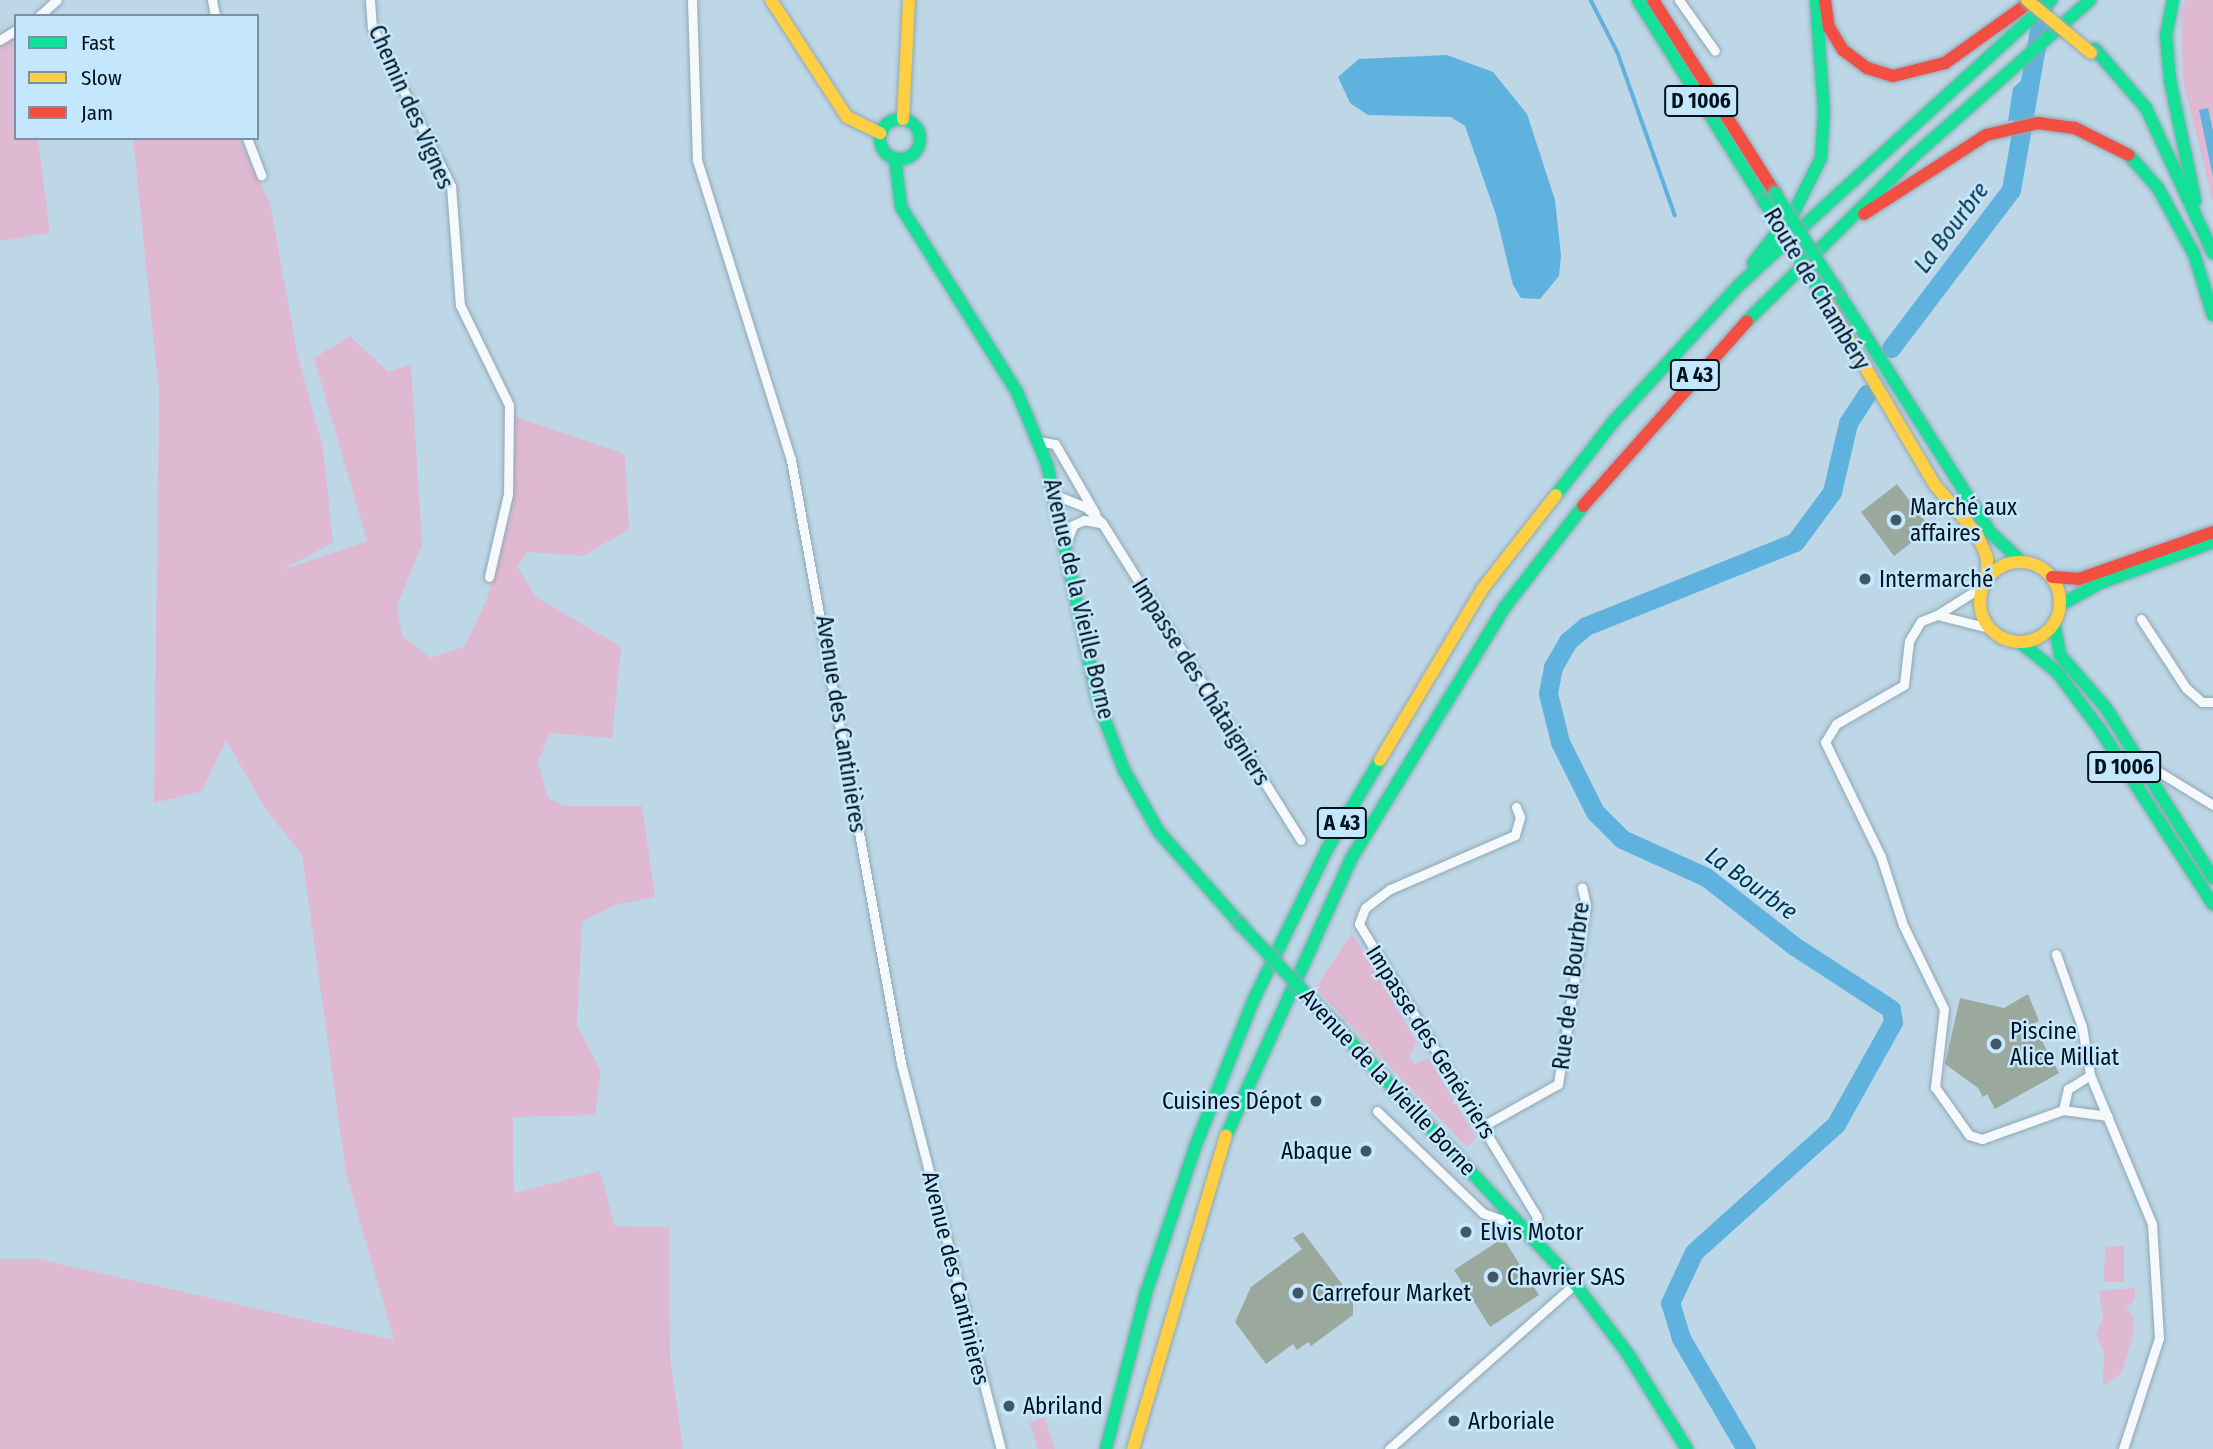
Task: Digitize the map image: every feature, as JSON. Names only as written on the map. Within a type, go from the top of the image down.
[{"type":"main road","points":[[771,0],[847,117],[880,133],[891,121],[903,119],[914,124],[920,141],[911,156],[895,158]]},
{"type":"main road","points":[[903,119],[911,64],[909,0]]},
{"type":"main road","name":"Route de Chambéry","points":[[1638,0],[1770,197],[1836,289],[1990,532],[2022,562]]},
{"type":"main road","name":"Route de Chambéry","points":[[1653,0],[1770,197],[1825,299],[1935,485],[1977,534],[1987,556],[1985,582]]},
{"type":"main road","points":[[1739,285],[1795,210],[1821,158],[1824,112],[1816,0]]},
{"type":"main road","points":[[1825,0],[1829,27],[1843,50],[1867,68],[1893,76],[1936,68],[2023,5],[2034,0],[2093,51],[2146,108],[2213,253]]},
{"type":"main road","name":"A 43","points":[[1106,1449],[1146,1293],[1195,1147],[1254,999],[1327,849],[1483,588],[1614,421],[1739,285],[2051,0]]},
{"type":"main road","name":"A 43","points":[[1133,1449],[1171,1301],[1216,1161],[1351,859],[1504,608],[1572,519],[1674,398],[1827,239],[2090,0]]},
{"type":"main road","points":[[2173,0],[2166,35],[2170,80],[2199,220]]},
{"type":"main road","points":[[2023,5],[2093,51],[2146,120],[2182,207],[2213,315]]},
{"type":"main road","points":[[1827,239],[1960,148],[2006,128],[2038,124],[2075,128],[2127,153],[2158,188],[2194,254]]},
{"type":"main road","name":"Avenue de la Vieille Borne","points":[[880,133],[883,150],[895,158],[894,183],[901,207],[1017,392],[1038,441],[1058,496],[1098,702],[1124,770],[1159,832],[1240,924],[1575,1284],[1628,1354],[1687,1449]]},
{"type":"main road","points":[[2052,577],[2060,606],[2054,623],[2040,637],[2021,643],[1989,628],[1980,600],[1985,582],[2022,562],[2052,577],[2079,579],[2213,532]]},
{"type":"main road","points":[[2060,606],[2102,582],[2213,542]]},
{"type":"main road","name":"D 1006","points":[[2054,623],[2060,655],[2106,708],[2213,878]]},
{"type":"main road","name":"D 1006","points":[[2021,643],[2057,672],[2099,728],[2213,904]]},
{"type":"street","points":[[41,14],[57,0]]},
{"type":"street","name":"Chemin des Vignes","points":[[370,0],[372,27],[451,186],[460,305],[509,405],[508,494],[489,577]]},
{"type":"street","name":"Avenue des Cantinières","points":[[692,0],[696,160],[791,460],[901,1063],[1001,1449]]},
{"type":"street","points":[[1679,0],[1715,51]]},
{"type":"street","points":[[248,140],[261,175]]},
{"type":"street","points":[[1038,441],[1055,444],[1101,523]]},
{"type":"street","name":"Impasse des Châtaigniers","points":[[1058,496],[1087,508],[1101,523],[1301,840]]},
{"type":"street","points":[[1066,543],[1073,525],[1084,520],[1101,523]]},
{"type":"street","points":[[1985,582],[1937,615],[1921,621],[1909,641],[1904,685],[1836,724],[1825,742],[1881,858],[1903,925],[1944,1009],[1935,1087],[1969,1135],[1982,1139],[2063,1110],[2108,1116]]},
{"type":"street","points":[[1937,615],[1989,628]]},
{"type":"street","points":[[2141,619],[2186,688],[2202,702],[2213,702]]},
{"type":"street","points":[[2138,760],[2213,805]]},
{"type":"street","name":"Impasse des Genévriers","points":[[1516,807],[1520,817],[1515,835],[1390,889],[1365,908],[1360,924],[1537,1217],[1533,1237]]},
{"type":"street","name":"Rue de la Bourbre","points":[[1483,1126],[1558,1084],[1586,905],[1582,887]]},
{"type":"street","points":[[2056,954],[2082,1027],[2090,1075],[2152,1224],[2157,1273],[2157,1351],[2123,1449]]},
{"type":"street","points":[[2063,1110],[2068,1088],[2090,1075]]},
{"type":"street","points":[[1377,1111],[1483,1213],[1502,1220],[1512,1215]]},
{"type":"street","points":[[1389,1449],[1575,1284]]},
{"type":"shaded area","points":[[2186,0],[2213,0],[2213,202],[2183,81],[2181,12]]},
{"type":"shaded area","points":[[14,28],[14,140],[38,140],[50,233],[0,241],[0,37]]},
{"type":"shaded area","points":[[133,140],[239,140],[270,203],[298,357],[323,448],[333,543],[279,571],[367,541],[314,358],[350,336],[388,372],[411,365],[422,545],[397,605],[402,636],[430,658],[465,646],[488,596],[511,514],[513,416],[625,454],[629,529],[583,556],[528,552],[517,566],[536,597],[621,647],[612,738],[550,733],[538,762],[548,798],[564,806],[642,806],[655,897],[614,905],[582,922],[577,1026],[601,1071],[595,1115],[513,1117],[514,1193],[600,1171],[615,1226],[669,1227],[670,1357],[683,1449],[0,1449],[0,1259],[38,1259],[394,1340],[346,1173],[302,855],[265,808],[226,740],[202,791],[154,803],[159,393]]},
{"type":"shaded area","points":[[1352,933],[1417,1042],[1409,1057],[1415,1064],[1428,1058],[1476,1138],[1467,1147],[1315,988]]},
{"type":"shaded area","points":[[2105,1246],[2124,1246],[2124,1282],[2104,1282]]},
{"type":"shaded area","points":[[2135,1288],[2135,1299],[2126,1308],[2133,1316],[2134,1332],[2121,1374],[2103,1387],[2104,1353],[2096,1334],[2103,1318],[2099,1291]]},
{"type":"shaded area","points":[[1044,1417],[1055,1449],[1038,1449],[1030,1423]]},
{"type":"water","points":[[1447,55],[1493,72],[1527,114],[1555,200],[1561,255],[1559,276],[1540,299],[1521,298],[1513,285],[1496,215],[1465,126],[1451,117],[1368,115],[1350,103],[1338,77],[1359,59]]},
{"type":"water","points":[[2040,64],[2032,118],[2008,121],[2013,88]]},
{"type":"water","points":[[2208,108],[2213,131],[2213,177],[2199,110]]},
{"type":"building","name":"Marché aux affaires","points":[[1897,484],[1930,528],[1894,556],[1861,512]]},
{"type":"building","name":"Piscine Alice Milliat","points":[[2028,994],[2039,1021],[2033,1024],[2059,1073],[1995,1109],[1987,1094],[1983,1097],[1978,1088],[1945,1064],[1960,998],[2004,1008]]},
{"type":"building","name":"Carrefour Market","points":[[1303,1232],[1353,1299],[1353,1315],[1311,1346],[1308,1342],[1297,1350],[1293,1344],[1266,1364],[1235,1322],[1251,1287],[1302,1249],[1293,1238]]},
{"type":"building","name":"Chavrier SAS","points":[[1503,1238],[1539,1295],[1490,1327],[1454,1270]]},
{"type":"waterway","points":[[1591,0],[1618,53],[1675,215]]},
{"type":"waterway","name":"La Bourbre","points":[[1891,348],[2011,190],[2044,0]]},
{"type":"waterway","name":"La Bourbre","points":[[1746,1449],[1681,1338],[1670,1303],[1694,1252],[1836,1124],[1893,1022],[1891,1009],[1793,945],[1706,877],[1622,839],[1595,812],[1560,742],[1548,693],[1553,667],[1568,641],[1586,626],[1795,542],[1832,492],[1848,423],[1867,394]]},
{"type":"traffic: fast","points":[[1638,0],[1764,201]]},
{"type":"traffic: fast","points":[[1753,263],[1795,210],[1821,158],[1824,112],[1816,0]]},
{"type":"traffic: fast","points":[[1556,495],[1614,421],[1739,285],[2051,0]]},
{"type":"traffic: fast","points":[[1747,321],[1915,155],[2090,0]]},
{"type":"traffic: fast","points":[[2173,0],[2166,35],[2170,80],[2195,200]]},
{"type":"traffic: fast","points":[[2095,49],[2146,108],[2213,253]]},
{"type":"traffic: fast","points":[[900,119],[908,120],[914,125],[919,131],[920,139],[919,147],[914,153],[908,158],[900,159],[892,158],[886,153],[881,147],[880,139],[881,131],[886,125],[892,120],[900,119]]},
{"type":"traffic: fast","points":[[2129,155],[2158,188],[2194,254],[2213,315]]},
{"type":"traffic: fast","points":[[895,158],[901,207],[1017,392],[1047,464],[1098,702],[1124,770],[1159,832],[1240,924]]},
{"type":"traffic: fast","points":[[1775,193],[1836,289]]},
{"type":"traffic: fast","points":[[1764,201],[1825,299]]},
{"type":"traffic: fast","points":[[1836,289],[1990,532],[2022,562]]},
{"type":"traffic: fast","points":[[1226,1136],[1351,859],[1504,608],[1583,506]]},
{"type":"traffic: fast","points":[[2060,605],[2102,582],[2213,542]]},
{"type":"traffic: fast","points":[[2054,623],[2060,655],[2106,708],[2213,878]]},
{"type":"traffic: fast","points":[[2021,643],[2057,672],[2099,728],[2213,904]]},
{"type":"traffic: fast","points":[[1106,1449],[1146,1293],[1195,1147],[1254,999],[1327,849],[1380,760]]},
{"type":"traffic: fast","points":[[1240,924],[1336,1026]]},
{"type":"traffic: fast","points":[[1336,1026],[1575,1284],[1628,1354],[1687,1449]]},
{"type":"traffic: slow","points":[[771,0],[847,117],[880,133]]},
{"type":"traffic: slow","points":[[903,119],[909,0]]},
{"type":"traffic: slow","points":[[2027,0],[2091,53]]},
{"type":"traffic: slow","points":[[1825,299],[1935,485],[1977,534],[1987,557],[1987,578]]},
{"type":"traffic: slow","points":[[1380,760],[1483,588],[1556,495]]},
{"type":"traffic: slow","points":[[2020,562],[2035,565],[2048,574],[2057,587],[2060,602],[2057,617],[2048,630],[2035,639],[2020,642],[2005,639],[1992,630],[1983,617],[1980,602],[1983,587],[1992,574],[2005,565],[2020,562]]},
{"type":"traffic: slow","points":[[1133,1449],[1226,1136]]},
{"type":"traffic: jam","points":[[1653,0],[1775,193]]},
{"type":"traffic: jam","points":[[1825,0],[1829,27],[1843,50],[1867,68],[1893,76],[1945,63],[2033,0]]},
{"type":"traffic: jam","points":[[1864,214],[1986,135],[2038,123],[2075,128],[2129,155]]},
{"type":"traffic: jam","points":[[1583,506],[1747,321]]},
{"type":"traffic: jam","points":[[2052,577],[2079,579],[2213,532]]},
{"type":"place","name":"Marché aux affaires","points":[[1896,520]]},
{"type":"place","name":"Intermarché","points":[[1865,579]]},
{"type":"place","name":"Piscine Alice Milliat","points":[[1996,1044]]},
{"type":"place","name":"Cuisines Dépot","points":[[1316,1101]]},
{"type":"place","name":"Abaque","points":[[1366,1151]]},
{"type":"place","name":"Elvis Motor","points":[[1466,1232]]},
{"type":"place","name":"Chavrier SAS","points":[[1493,1277]]},
{"type":"place","name":"Carrefour Market","points":[[1298,1293]]},
{"type":"place","name":"Abriland","points":[[1009,1406]]},
{"type":"place","name":"Arboriale","points":[[1454,1421]]}]
